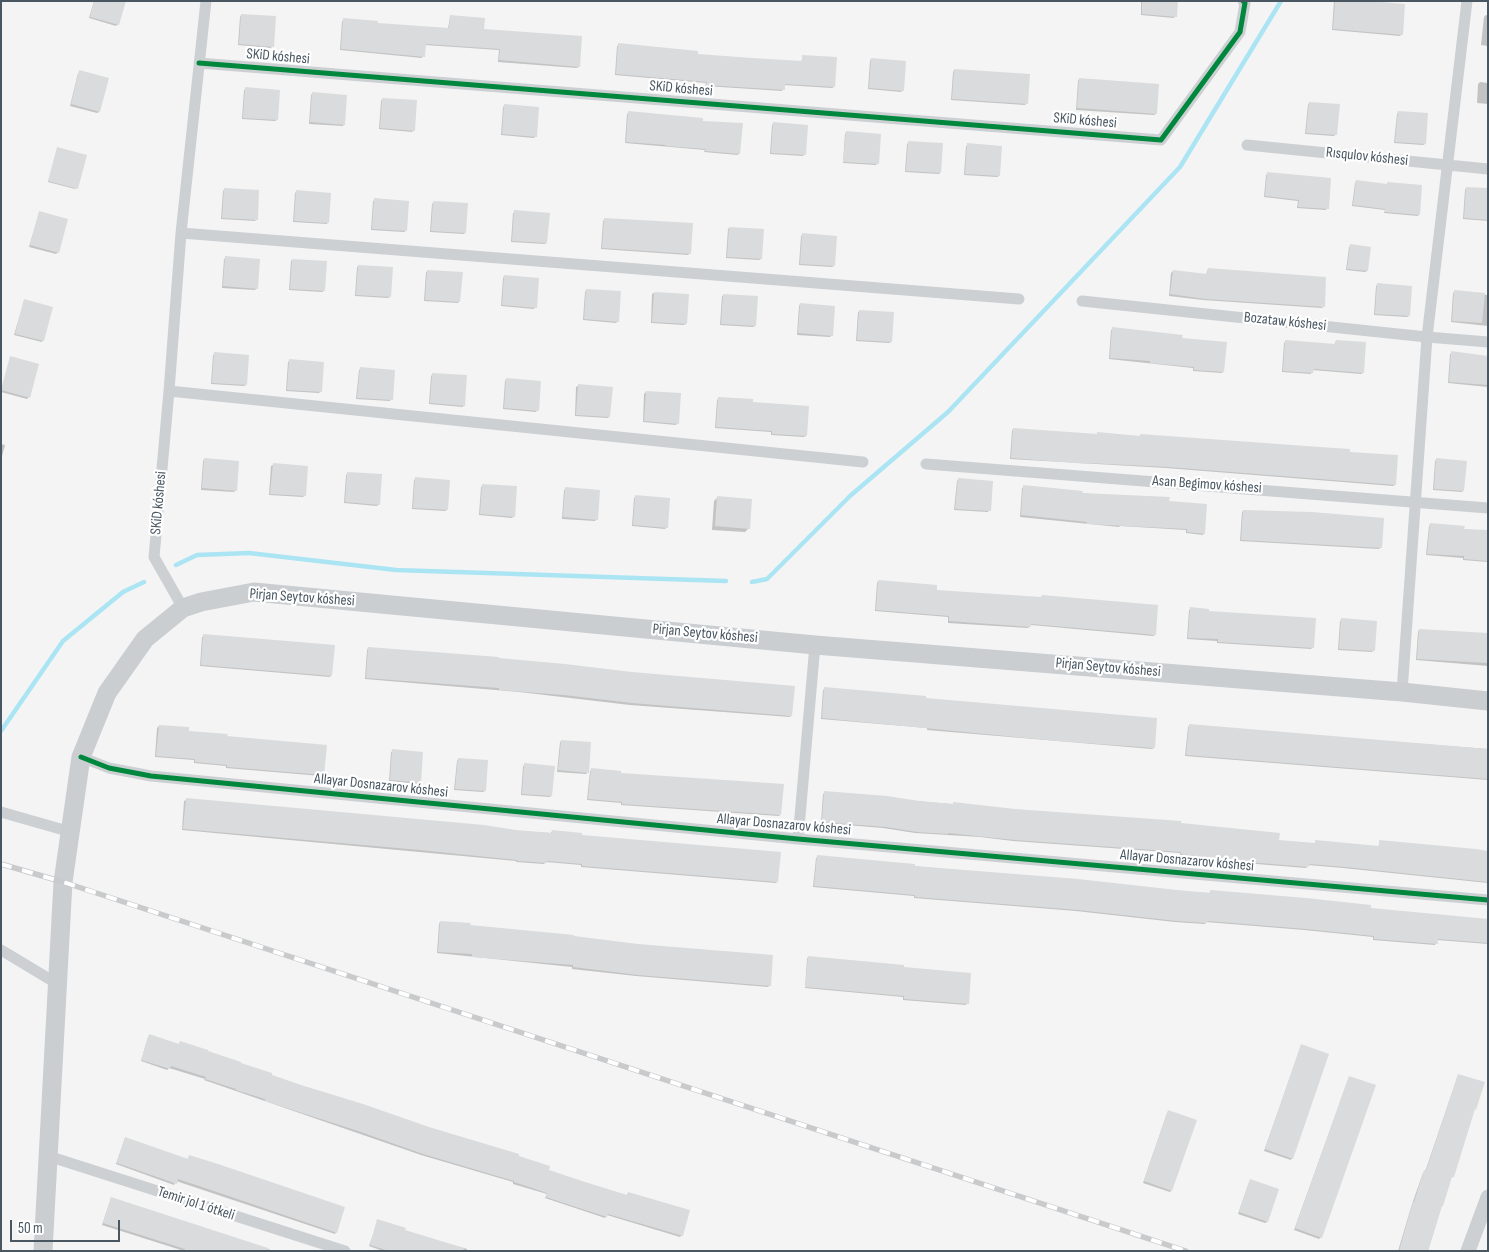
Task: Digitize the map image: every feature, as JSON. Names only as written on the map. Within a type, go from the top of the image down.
[{"type":"main road","name":"Pirjan Seytov kóshesi","points":[[43,1251],[62,882],[81,757],[107,693],[145,639],[183,608],[201,602],[254,592],[815,645],[1402,692],[1488,701]]},
{"type":"street","name":"SKiD kóshesi","points":[[183,608],[154,557],[181,233],[206,1]]},
{"type":"street","name":"SKiD kóshesi","points":[[199,63],[1161,140],[1240,32],[1245,3],[1243,1]]},
{"type":"street","points":[[1402,692],[1427,337],[1467,1]]},
{"type":"street","name":"Rısqulov kóshesi","points":[[1247,145],[1488,169]]},
{"type":"street","points":[[181,233],[1019,299]]},
{"type":"street","name":"Bozataw kóshesi","points":[[1082,301],[1488,342]]},
{"type":"street","points":[[169,391],[863,462]]},
{"type":"street","name":"Asan Begimov kóshesi","points":[[926,464],[1488,508]]},
{"type":"street","points":[[798,839],[815,645]]},
{"type":"street","name":"Allayar Dosnazarov kóshesi","points":[[81,757],[109,768],[151,776],[798,839],[1488,900]]},
{"type":"street","points":[[1,812],[71,832]]},
{"type":"street","points":[[1,950],[56,983]]},
{"type":"street","name":"Temir jol 1 ótkeli","points":[[48,1156],[345,1251]]},
{"type":"street","points":[[1468,1251],[1488,1197]]},
{"type":"building","points":[[94,1],[126,1],[119,25],[90,17]]},
{"type":"building","points":[[1142,1],[1178,1],[1177,17],[1142,14]]},
{"type":"building","points":[[1335,1],[1405,4],[1403,35],[1333,29]]},
{"type":"building","points":[[241,14],[276,16],[274,47],[239,44]]},
{"type":"building","points":[[450,15],[485,18],[484,29],[582,36],[580,67],[499,60],[500,49],[426,44],[425,57],[341,49],[343,18],[378,21],[378,23],[449,28]]},
{"type":"building","points":[[618,43],[698,51],[698,54],[752,58],[802,61],[802,55],[837,57],[835,87],[785,84],[785,90],[706,85],[707,82],[616,74]]},
{"type":"building","points":[[871,58],[906,61],[904,91],[869,88]]},
{"type":"building","points":[[954,69],[1030,74],[1028,104],[952,99]]},
{"type":"building","points":[[79,70],[109,78],[100,112],[71,104]]},
{"type":"building","points":[[1079,78],[1159,84],[1157,114],[1077,108]]},
{"type":"building","points":[[245,87],[280,90],[278,120],[243,118]]},
{"type":"building","points":[[312,92],[347,95],[345,125],[310,122]]},
{"type":"building","points":[[382,98],[417,100],[415,131],[380,128]]},
{"type":"building","points":[[1309,102],[1340,104],[1337,135],[1306,133]]},
{"type":"building","points":[[504,104],[539,107],[537,137],[502,134]]},
{"type":"building","points":[[628,111],[703,118],[703,121],[743,123],[740,154],[626,142]]},
{"type":"building","points":[[1398,111],[1428,113],[1426,144],[1395,142]]},
{"type":"building","points":[[773,122],[808,125],[806,155],[771,153]]},
{"type":"building","points":[[846,131],[881,134],[879,164],[843,162]]},
{"type":"building","points":[[908,141],[943,143],[941,173],[906,171]]},
{"type":"building","points":[[967,143],[1002,146],[1000,176],[965,174]]},
{"type":"building","points":[[57,147],[87,155],[78,189],[48,181]]},
{"type":"building","points":[[1267,172],[1331,178],[1329,209],[1298,207],[1299,200],[1265,196]]},
{"type":"building","points":[[1356,180],[1387,184],[1387,182],[1422,185],[1420,215],[1385,212],[1385,209],[1353,205]]},
{"type":"building","points":[[1466,187],[1488,188],[1488,220],[1464,218]]},
{"type":"building","points":[[224,188],[259,190],[258,220],[222,218]]},
{"type":"building","points":[[296,190],[331,193],[329,223],[294,221]]},
{"type":"building","points":[[374,198],[409,201],[407,231],[372,229]]},
{"type":"building","points":[[433,201],[468,203],[466,233],[431,231]]},
{"type":"building","points":[[514,210],[550,213],[547,243],[512,241]]},
{"type":"building","points":[[39,211],[68,219],[59,253],[30,245]]},
{"type":"building","points":[[604,218],[693,223],[691,254],[602,248]]},
{"type":"building","points":[[729,227],[764,229],[762,259],[727,257]]},
{"type":"building","points":[[802,233],[837,236],[835,266],[800,264]]},
{"type":"building","points":[[1350,244],[1371,247],[1368,271],[1347,269]]},
{"type":"building","points":[[225,256],[260,259],[258,289],[223,286]]},
{"type":"building","points":[[292,259],[327,261],[325,291],[290,289]]},
{"type":"building","points":[[358,265],[393,267],[391,297],[356,295]]},
{"type":"building","points":[[1208,268],[1326,277],[1325,307],[1205,299],[1170,294],[1173,270],[1207,274]]},
{"type":"building","points":[[427,270],[463,272],[460,302],[425,300]]},
{"type":"building","points":[[504,275],[539,278],[537,308],[502,305]]},
{"type":"building","points":[[1377,283],[1412,286],[1410,316],[1375,314]]},
{"type":"building","points":[[586,289],[621,291],[619,322],[584,319]]},
{"type":"building","points":[[1454,290],[1485,293],[1482,323],[1452,321]]},
{"type":"building","points":[[654,292],[689,294],[687,324],[652,322]]},
{"type":"building","points":[[723,294],[758,296],[756,326],[721,324]]},
{"type":"building","points":[[24,299],[53,307],[44,341],[15,334]]},
{"type":"building","points":[[800,303],[835,306],[833,336],[798,333]]},
{"type":"building","points":[[859,310],[894,312],[892,342],[857,340]]},
{"type":"building","points":[[1112,327],[1183,335],[1182,338],[1227,342],[1224,372],[1194,370],[1194,367],[1150,363],[1150,361],[1110,358]]},
{"type":"building","points":[[1285,340],[1335,344],[1336,340],[1366,342],[1364,373],[1314,369],[1313,373],[1283,371]]},
{"type":"building","points":[[1451,351],[1488,356],[1488,385],[1449,382]]},
{"type":"building","points":[[214,352],[249,355],[247,385],[212,383]]},
{"type":"building","points":[[10,356],[39,364],[30,398],[1,390]]},
{"type":"building","points":[[289,359],[324,362],[322,392],[287,390]]},
{"type":"building","points":[[360,367],[395,370],[393,400],[357,398]]},
{"type":"building","points":[[432,373],[467,375],[465,406],[430,403]]},
{"type":"building","points":[[506,378],[541,381],[539,411],[504,408]]},
{"type":"building","points":[[578,384],[613,387],[610,417],[576,415]]},
{"type":"building","points":[[646,391],[681,393],[679,424],[644,421]]},
{"type":"building","points":[[718,397],[753,399],[753,402],[809,406],[807,436],[772,434],[772,431],[716,427]]},
{"type":"building","points":[[1013,428],[1097,434],[1097,432],[1140,436],[1140,434],[1350,449],[1350,452],[1398,455],[1396,485],[1168,467],[1088,464],[1011,458]]},
{"type":"building","points":[[204,458],[239,461],[237,491],[202,488]]},
{"type":"building","points":[[1436,458],[1467,461],[1464,491],[1434,489]]},
{"type":"building","points":[[273,463],[308,466],[306,496],[270,494]]},
{"type":"building","points":[[347,472],[382,474],[380,505],[345,502]]},
{"type":"building","points":[[415,477],[450,480],[448,510],[413,508]]},
{"type":"building","points":[[958,478],[993,481],[991,511],[955,509]]},
{"type":"building","points":[[482,484],[517,486],[515,517],[480,514]]},
{"type":"building","points":[[1023,485],[1083,491],[1082,493],[1170,497],[1169,501],[1207,504],[1205,534],[1187,532],[1187,529],[1086,524],[1087,522],[1021,515]]},
{"type":"building","points":[[565,487],[600,490],[598,520],[563,517]]},
{"type":"building","points":[[635,495],[670,498],[668,528],[633,525]]},
{"type":"building","points":[[717,496],[752,499],[750,529],[715,526]]},
{"type":"building","points":[[1243,510],[1312,512],[1384,518],[1382,548],[1241,540]]},
{"type":"building","points":[[1430,523],[1465,526],[1464,529],[1488,530],[1488,561],[1464,559],[1464,556],[1427,554]]},
{"type":"building","points":[[878,580],[937,585],[937,590],[1041,597],[1042,595],[1158,605],[1156,635],[1031,624],[1031,627],[949,621],[949,616],[876,610]]},
{"type":"building","points":[[1190,607],[1209,609],[1209,611],[1316,618],[1314,648],[1218,642],[1218,639],[1188,638]]},
{"type":"building","points":[[1341,618],[1377,621],[1375,651],[1339,649]]},
{"type":"building","points":[[1419,629],[1488,633],[1488,663],[1417,659]]},
{"type":"building","points":[[203,634],[335,645],[332,676],[201,665]]},
{"type":"building","points":[[368,647],[499,657],[632,672],[795,686],[792,716],[632,703],[499,690],[499,688],[366,678]]},
{"type":"building","points":[[824,687],[1157,718],[1155,748],[1057,741],[822,718]]},
{"type":"building","points":[[1189,724],[1488,749],[1488,779],[1186,755]]},
{"type":"building","points":[[159,725],[189,727],[189,731],[228,734],[227,736],[327,745],[324,775],[227,767],[227,765],[195,762],[195,759],[156,756]]},
{"type":"building","points":[[561,740],[591,742],[589,773],[558,770]]},
{"type":"building","points":[[392,749],[423,752],[421,783],[390,780]]},
{"type":"building","points":[[458,758],[488,760],[486,791],[455,789]]},
{"type":"building","points":[[524,763],[555,766],[552,796],[522,794]]},
{"type":"building","points":[[591,768],[621,771],[621,773],[784,784],[781,815],[622,804],[622,802],[588,799]]},
{"type":"building","points":[[824,791],[953,804],[953,802],[1015,809],[1181,821],[1181,823],[1280,833],[1279,840],[1315,843],[1315,840],[1379,846],[1379,840],[1476,849],[1488,851],[1488,882],[1309,864],[1309,867],[1247,862],[1181,854],[1181,852],[917,832],[886,827],[822,822]]},
{"type":"building","points":[[186,798],[484,825],[516,830],[552,833],[552,830],[582,833],[582,835],[781,852],[778,882],[582,866],[582,864],[547,861],[547,863],[517,861],[420,850],[183,829]]},
{"type":"building","points":[[817,855],[915,864],[915,866],[1078,879],[1210,893],[1210,890],[1306,898],[1371,905],[1371,908],[1488,919],[1488,943],[1438,939],[1438,944],[1374,939],[1374,936],[1306,929],[1208,921],[1207,923],[1177,921],[814,886]]},
{"type":"building","points":[[440,921],[471,923],[470,925],[574,935],[638,944],[773,955],[771,986],[638,975],[573,967],[573,965],[472,957],[472,954],[438,952]]},
{"type":"building","points":[[808,956],[971,973],[969,1004],[904,999],[904,996],[805,987]]},
{"type":"building","points":[[149,1034],[179,1044],[180,1041],[208,1050],[301,1085],[519,1154],[519,1156],[550,1166],[549,1170],[582,1181],[627,1195],[628,1192],[690,1210],[683,1236],[608,1214],[607,1217],[579,1208],[546,1197],[547,1193],[514,1181],[423,1154],[265,1101],[265,1099],[205,1079],[206,1077],[171,1066],[170,1069],[141,1060]]},
{"type":"building","points":[[1301,1044],[1329,1054],[1293,1159],[1265,1149]]},
{"type":"building","points":[[1458,1074],[1485,1082],[1454,1177],[1452,1177],[1428,1251],[1399,1251],[1413,1201],[1424,1170],[1426,1171]]},
{"type":"building","points":[[1349,1076],[1376,1085],[1322,1238],[1295,1228]]},
{"type":"building","points":[[1168,1110],[1197,1120],[1172,1191],[1144,1181]]},
{"type":"building","points":[[125,1137],[188,1159],[189,1155],[218,1164],[345,1207],[337,1233],[178,1179],[177,1184],[117,1163]]},
{"type":"building","points":[[1250,1179],[1279,1189],[1268,1222],[1239,1212]]},
{"type":"building","points":[[111,1197],[268,1248],[267,1251],[184,1251],[185,1249],[103,1223]]},
{"type":"building","points":[[377,1219],[406,1228],[405,1230],[464,1248],[463,1251],[389,1251],[370,1245]]},
{"type":"waterway","points":[[752,582],[767,579],[850,496],[948,412],[1180,167],[1281,1]]},
{"type":"waterway","points":[[176,565],[197,555],[249,553],[396,570],[726,581]]},
{"type":"waterway","points":[[1,731],[63,641],[123,592],[144,582]]},
{"type":"railway","points":[[1,864],[63,882],[1186,1251]]},
{"type":"cycle path","points":[[199,63],[1161,140],[1240,32],[1245,3],[1243,1]]},
{"type":"cycle path","points":[[81,757],[109,768],[151,776],[798,839],[1488,900]]}]
